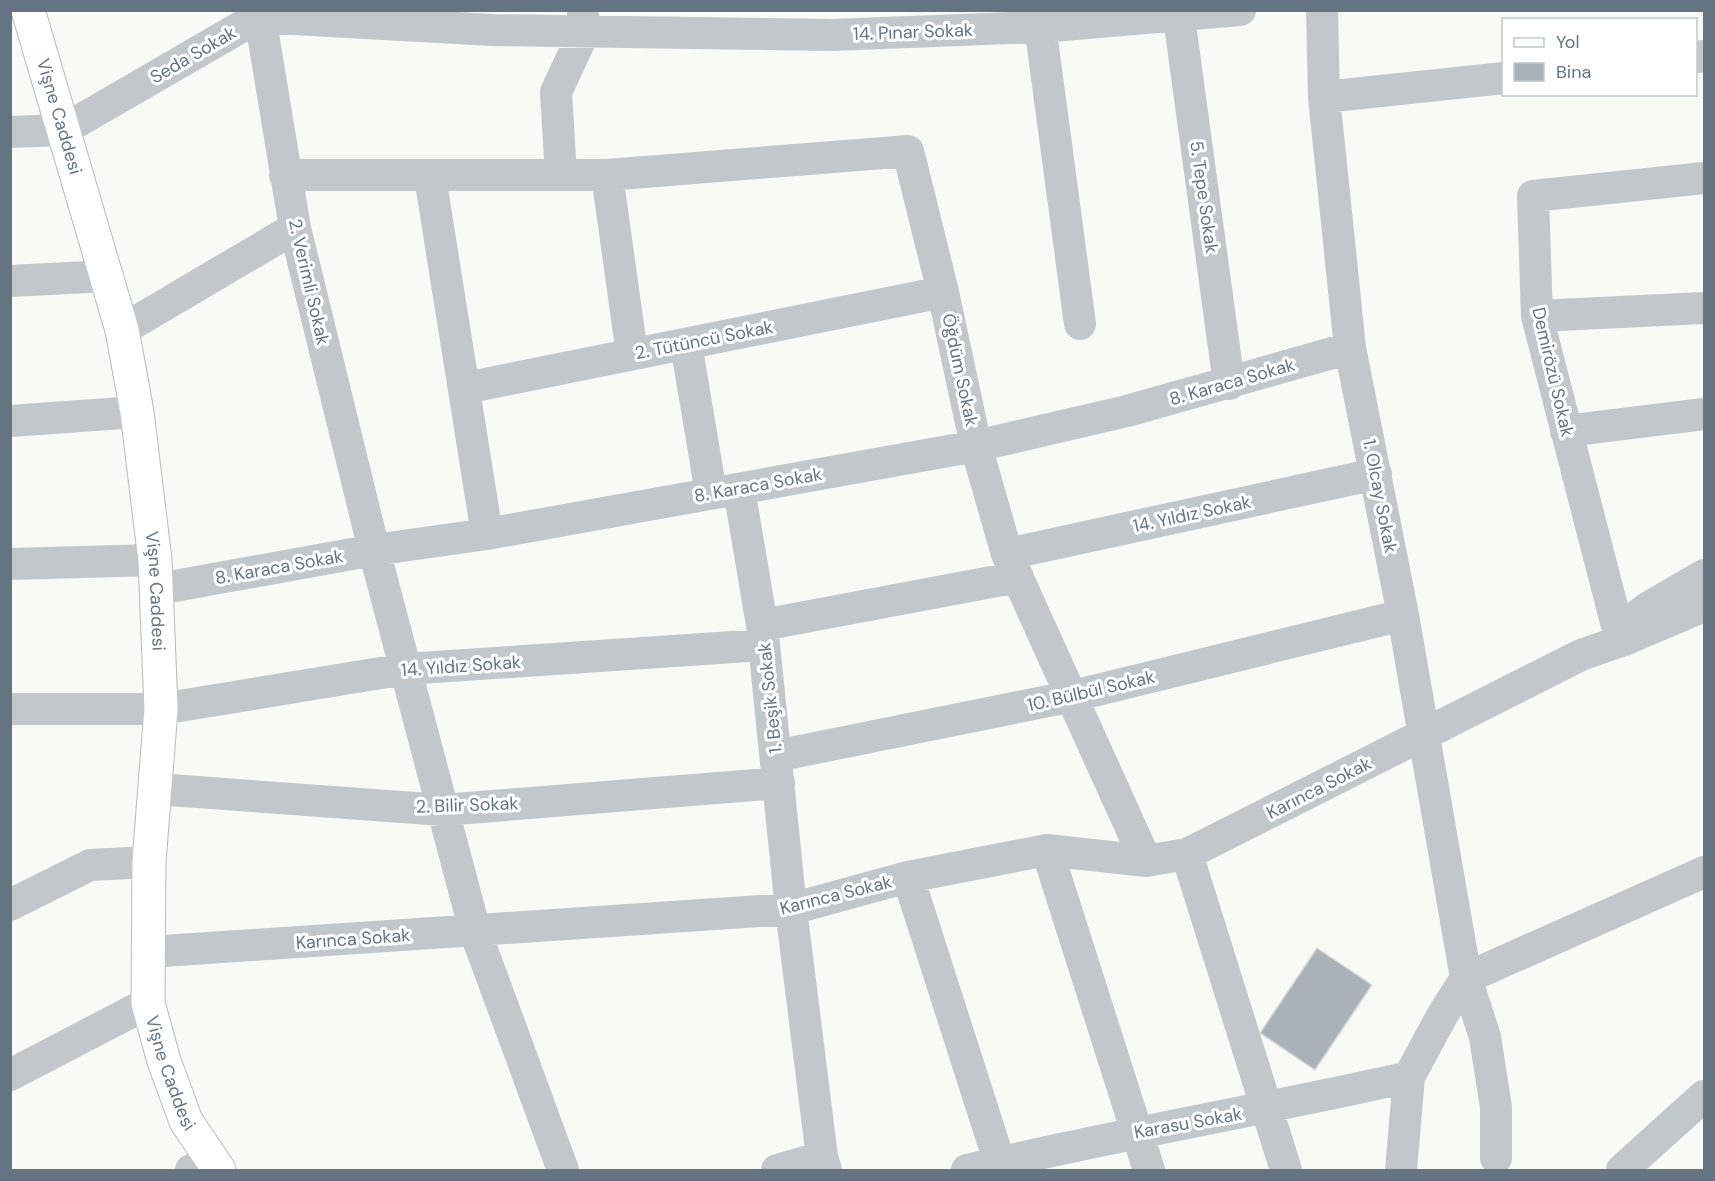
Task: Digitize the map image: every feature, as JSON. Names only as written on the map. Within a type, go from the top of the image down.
[{"type":"main road","name":"Vişne Caddesi","points":[[28,10],[108,276],[122,330],[136,412],[157,575],[161,709],[149,862],[148,1003],[164,1061],[207,1167]]},
{"type":"street","name":"14. Pınar Sokak","points":[[584,21],[832,35],[1039,19],[1240,10]]},
{"type":"street","name":"1. Olcay Sokak","points":[[1322,10],[1324,97],[1350,348],[1403,615],[1422,736],[1466,978],[1485,1037],[1496,1107],[1496,1158]]},
{"type":"street","name":"Seda Sokak","points":[[63,130],[259,14]]},
{"type":"street","points":[[259,14],[584,21],[556,92],[561,175]]},
{"type":"street","name":"2. Verimli Sokak","points":[[259,14],[295,228],[405,669],[475,931],[563,1170]]},
{"type":"street","name":"5. Tepe Sokak","points":[[1179,14],[1229,384]]},
{"type":"street","points":[[1039,19],[1080,324]]},
{"type":"street","points":[[1324,97],[1502,78]]},
{"type":"street","points":[[10,132],[63,130]]},
{"type":"street","name":"Öğdüm Sokak","points":[[285,176],[607,175],[908,151],[943,292],[976,446],[1013,565],[1146,861]]},
{"type":"street","points":[[607,175],[632,354]]},
{"type":"street","points":[[430,177],[487,534]]},
{"type":"street","name":"Demirözü Sokak","points":[[1621,635],[1537,316],[1533,196],[1704,178]]},
{"type":"street","points":[[122,330],[295,228]]},
{"type":"street","points":[[10,281],[108,276]]},
{"type":"street","name":"2. Tütüncü Sokak","points":[[465,388],[943,292]]},
{"type":"street","points":[[1537,316],[1704,308]]},
{"type":"street","name":"1. Beşik Sokak","points":[[686,344],[763,635],[790,909],[824,1164]]},
{"type":"street","name":"8. Karaca Sokak","points":[[10,564],[157,575],[374,550],[487,534],[976,446],[1126,411],[1229,384],[1350,348]]},
{"type":"street","points":[[10,421],[136,412]]},
{"type":"street","points":[[1566,431],[1704,414]]},
{"type":"street","name":"14. Yıldız Sokak","points":[[10,709],[161,709],[405,669],[763,635],[1013,565],[1376,474]]},
{"type":"street","points":[[1621,635],[1699,584]]},
{"type":"street","name":"10. Bülbül Sokak","points":[[777,769],[1403,615]]},
{"type":"street","points":[[1621,635],[1683,628],[1704,630]]},
{"type":"street","name":"Karınca Sokak","points":[[148,952],[790,909],[908,877],[1047,850],[1146,861],[1188,854],[1621,635]]},
{"type":"street","name":"2. Bilir Sokak","points":[[156,789],[443,810],[777,769]]},
{"type":"street","points":[[1047,850],[1149,1170]]},
{"type":"street","points":[[1188,854],[1286,1170]]},
{"type":"street","points":[[10,904],[90,865],[149,862]]},
{"type":"street","points":[[1401,1170],[1409,1077],[1443,1014],[1466,978],[1704,872]]},
{"type":"street","points":[[908,877],[1000,1167]]},
{"type":"street","points":[[10,1075],[148,1003]]},
{"type":"street","name":"Karasu Sokak","points":[[968,1170],[1000,1167],[1137,1131],[1266,1109],[1409,1077]]},
{"type":"street","points":[[1622,1170],[1704,1096]]},
{"type":"street","points":[[777,1170],[824,1164]]},
{"type":"building","points":[[1317,948],[1372,985],[1315,1070],[1260,1033]]}]
